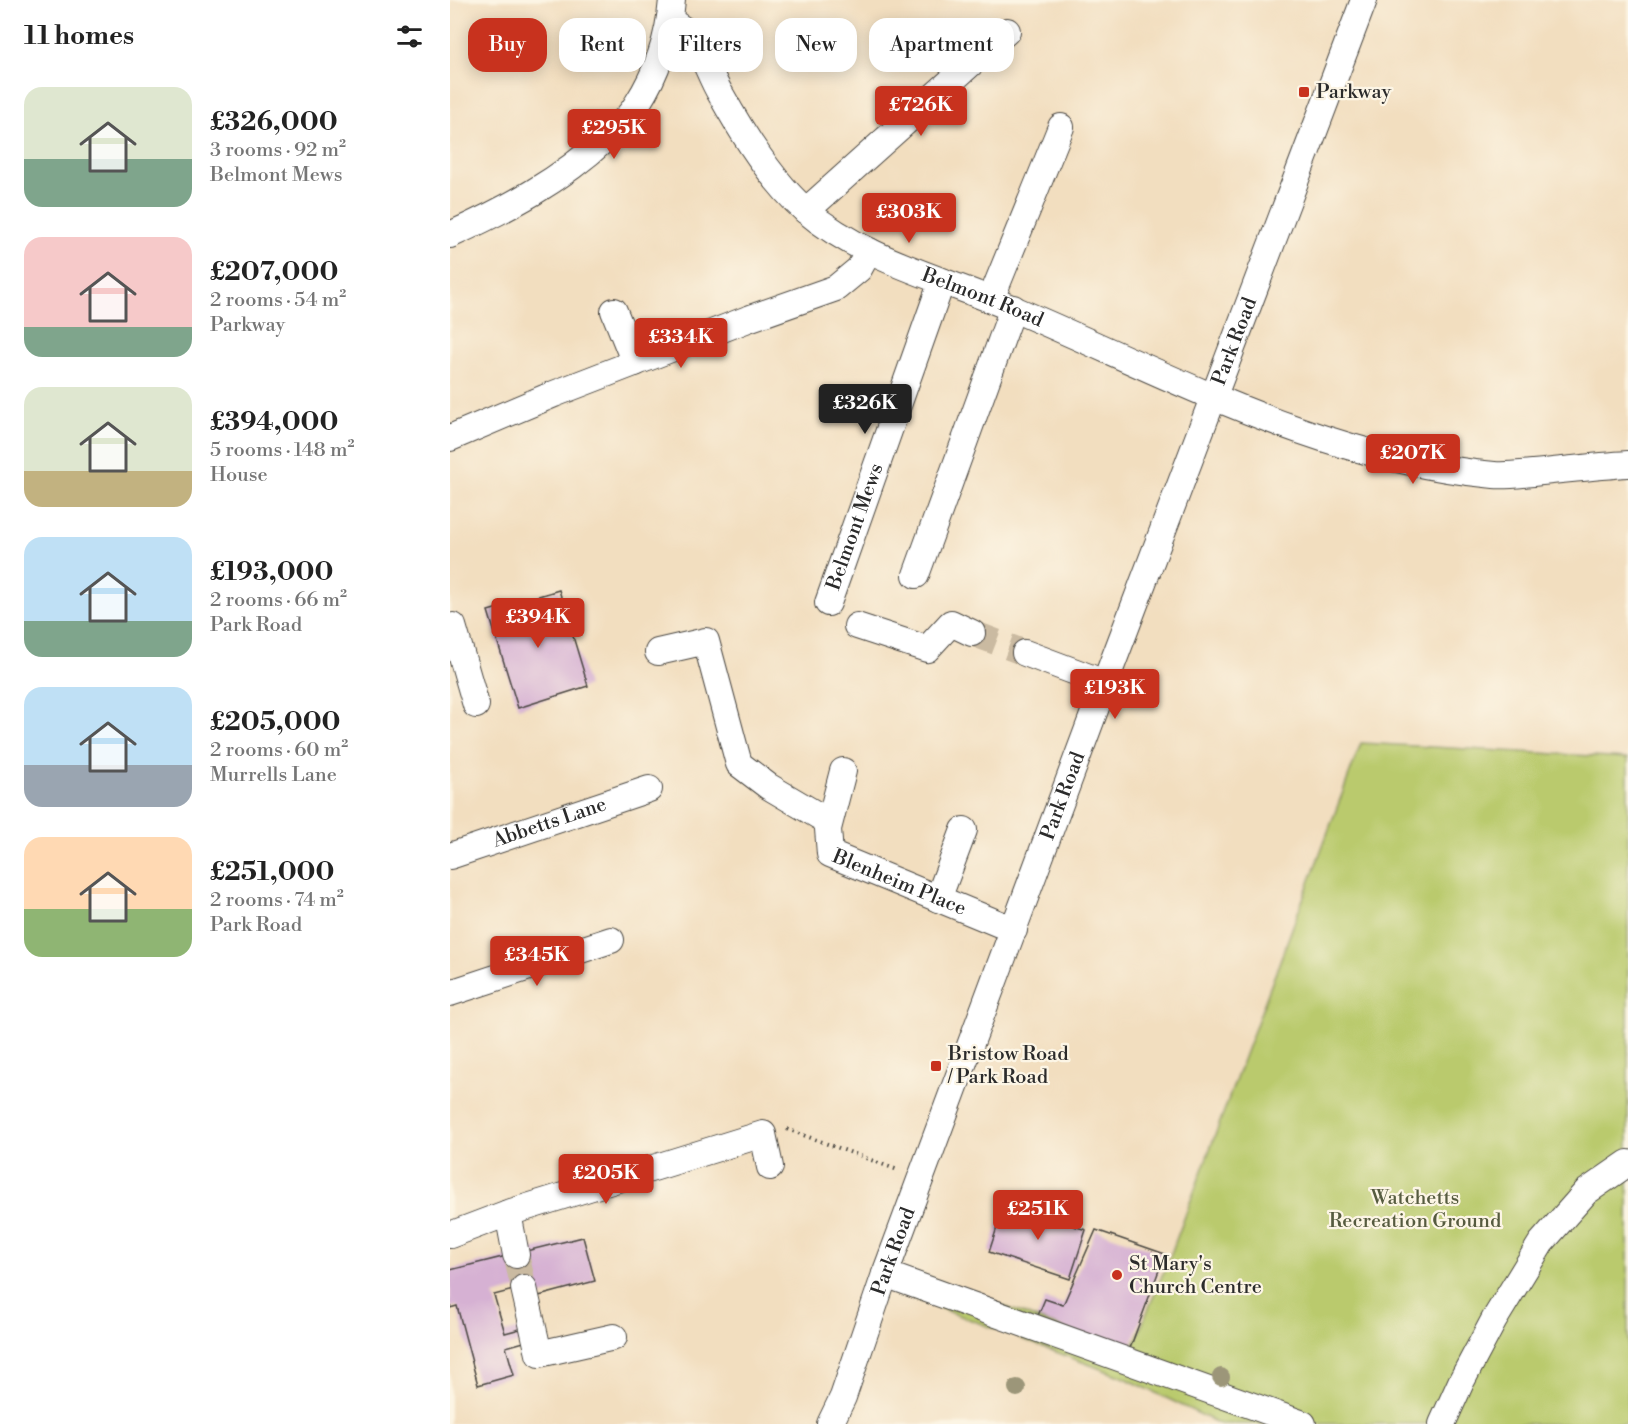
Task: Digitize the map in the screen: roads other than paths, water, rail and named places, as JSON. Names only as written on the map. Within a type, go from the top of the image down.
[{"type":"street","name":"Park Road","points":[[830,1424],[894,1278],[1014,930],[1105,683],[1364,0]]},
{"type":"street","name":"Belmont Road","points":[[671,11],[703,57],[718,91],[738,124],[778,181],[806,211],[839,236],[868,251],[1002,304],[1214,397]]},
{"type":"street","points":[[450,235],[524,199],[548,184],[586,156],[616,129],[637,106],[657,64],[671,11]]},
{"type":"street","points":[[806,211],[961,72]]},
{"type":"street","points":[[916,575],[1061,127]]},
{"type":"street","points":[[450,438],[748,319],[836,288],[859,269],[868,251]]},
{"type":"street","name":"Belmont Mews","points":[[828,603],[942,281]]},
{"type":"street","points":[[614,311],[635,363]]},
{"type":"street","points":[[1214,397],[1260,416],[1371,454],[1436,467],[1498,476],[1628,464]]},
{"type":"street","points":[[857,626],[927,649],[951,622],[972,633]]},
{"type":"street","points":[[453,626],[456,663],[476,705]]},
{"type":"street","points":[[658,652],[706,641],[739,765],[768,786],[829,822]]},
{"type":"street","points":[[1025,653],[1105,683]]},
{"type":"street","name":"Blenheim Place","points":[[843,771],[829,822],[830,854],[1014,930]]},
{"type":"street","name":"Abbetts Lane","points":[[450,856],[649,789]]},
{"type":"street","points":[[938,899],[964,830]]},
{"type":"street","points":[[450,993],[611,940]]},
{"type":"street","points":[[450,1235],[508,1213],[763,1134],[770,1167]]},
{"type":"street","points":[[1442,1424],[1494,1320],[1541,1243],[1586,1191],[1628,1162]]},
{"type":"street","points":[[508,1213],[516,1255]]},
{"type":"street","points":[[894,1278],[1302,1424]]},
{"type":"street","points":[[524,1288],[539,1354],[614,1337]]},
{"type":"tunnel","points":[[972,633],[1025,653]]},
{"type":"tunnel","points":[[516,1255],[524,1288]]},
{"type":"place","name":"Parkway","points":[[1304,92]]},
{"type":"place","name":"Bristow Road / Park Road","points":[[936,1066]]},
{"type":"place","name":"St Mary's Church Centre","points":[[1117,1275]]},
{"type":"park label","name":"Watchetts Recreation Ground","points":[[1415,1210]]}]
